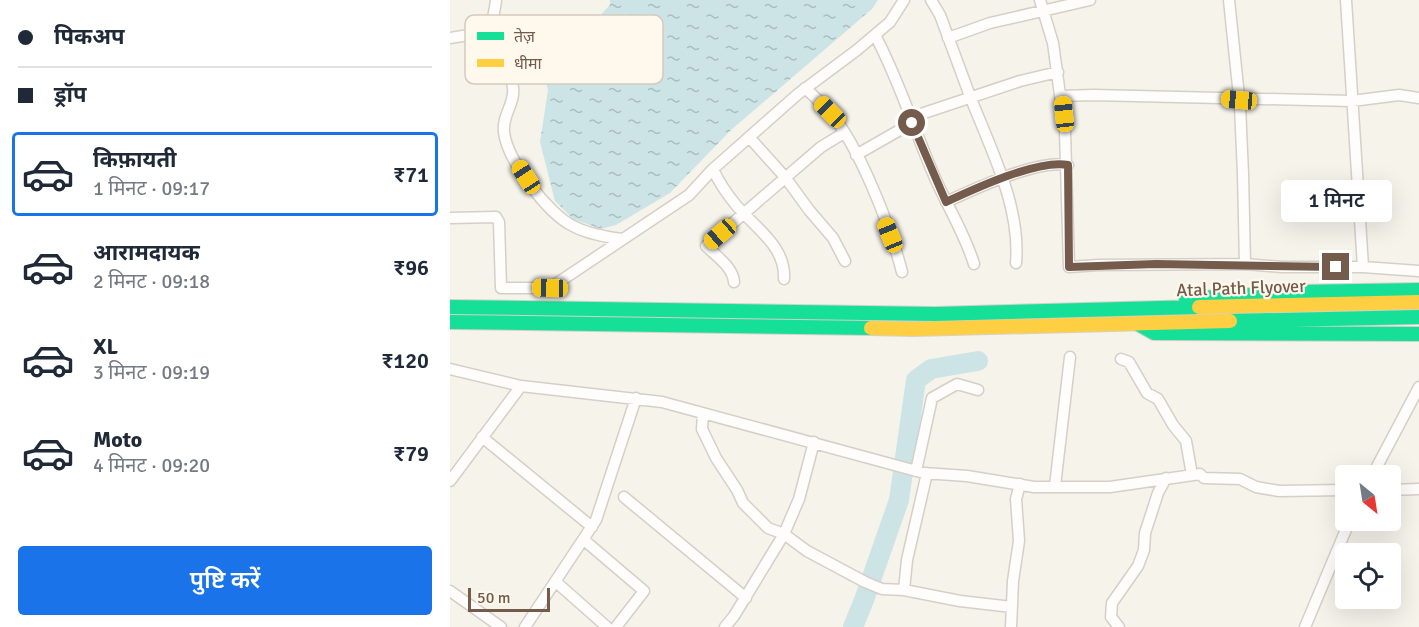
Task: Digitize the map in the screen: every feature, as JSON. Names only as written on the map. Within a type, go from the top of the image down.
[{"type":"main road","points":[[1137,310],[1153,301],[1296,292],[1419,290]]},
{"type":"main road","points":[[450,298],[523,300],[649,309]]},
{"type":"main road","name":"Atal Path Flyover","points":[[649,309],[963,314],[1419,302]]},
{"type":"main road","points":[[450,308],[649,309]]},
{"type":"main road","name":"Atal Path Flyover","points":[[647,324],[913,329],[1419,317]]},
{"type":"main road","points":[[450,322],[647,324]]},
{"type":"main road","points":[[450,330],[526,330],[647,324]]},
{"type":"main road","points":[[1138,324],[1154,333],[1419,334]]},
{"type":"street","points":[[494,15],[496,0]]},
{"type":"street","points":[[450,218],[496,217],[499,222],[501,288],[550,288],[688,195],[805,88],[857,50],[890,22],[904,0]]},
{"type":"street","points":[[931,0],[1002,178],[1011,208],[1017,252],[1016,263]]},
{"type":"street","points":[[1040,0],[1053,43],[1062,96],[1068,165],[1069,267],[1245,264],[1419,271]]},
{"type":"street","points":[[948,38],[990,24],[1090,0]]},
{"type":"street","points":[[1229,0],[1239,100],[1245,264]]},
{"type":"street","points":[[1346,0],[1363,267]]},
{"type":"street","points":[[875,35],[888,60],[912,123],[946,202],[967,243],[974,264]]},
{"type":"street","points":[[450,38],[465,36]]},
{"type":"street","points":[[856,155],[912,123],[924,113],[1020,81],[1058,72]]},
{"type":"street","points":[[513,84],[513,99],[503,121],[504,135],[533,188],[551,211],[573,226],[595,234],[622,239]]},
{"type":"street","points":[[805,88],[830,112],[856,155],[896,248],[902,272]]},
{"type":"street","points":[[1062,96],[1352,101],[1399,95],[1419,98]]},
{"type":"street","points":[[734,282],[734,276],[729,268],[706,246],[821,147],[844,133]]},
{"type":"street","points":[[749,137],[785,177],[808,210],[833,238],[845,261]]},
{"type":"street","points":[[946,202],[1002,178],[1056,163],[1068,165]]},
{"type":"street","points":[[713,170],[720,185],[780,255],[784,279]]},
{"type":"street","points":[[1055,486],[1070,357]]},
{"type":"street","points":[[1121,359],[1129,362],[1147,393],[1158,399],[1173,425],[1186,441],[1192,475]]},
{"type":"street","points":[[450,369],[520,386],[662,402],[921,472],[967,476],[1034,487],[1110,487],[1200,474],[1210,479],[1240,479],[1257,487],[1279,491],[1335,490]]},
{"type":"street","points":[[904,590],[932,398],[957,384],[978,390]]},
{"type":"street","points":[[450,479],[520,386]]},
{"type":"street","points":[[1378,465],[1419,387]]},
{"type":"street","points":[[525,627],[596,520],[636,398]]},
{"type":"street","points":[[703,412],[702,429],[716,458],[743,503],[768,528],[784,534],[807,551],[882,590],[904,590],[960,601],[1012,607]]},
{"type":"street","points":[[482,437],[592,527]]},
{"type":"street","points":[[725,627],[735,616],[784,534],[799,499],[814,442]]},
{"type":"street","points":[[1119,627],[1112,616],[1112,603],[1138,566],[1158,493],[1166,478]]},
{"type":"street","points":[[1011,627],[1013,581],[1019,541],[1016,499],[1020,484]]},
{"type":"street","points":[[1401,490],[1419,489]]},
{"type":"street","points":[[624,497],[746,598]]},
{"type":"street","points":[[1305,627],[1345,531]]},
{"type":"street","points":[[584,540],[644,591],[616,627]]},
{"type":"street","points":[[556,582],[607,627]]},
{"type":"street","points":[[450,591],[501,627]]},
{"type":"water","points":[[610,0],[878,0],[872,9],[731,130],[670,193],[616,225],[601,229],[573,219],[555,201],[540,142],[548,90],[546,84],[663,84],[663,15],[600,15],[610,5]]},
{"type":"waterway","points":[[853,627],[899,500],[916,380],[931,369],[978,361]]},
{"type":"traffic: fast","points":[[1186,299],[1296,292],[1419,290]]},
{"type":"traffic: fast","points":[[450,307],[935,314],[1199,307]]},
{"type":"traffic: fast","points":[[1230,321],[1419,317]]},
{"type":"traffic: fast","points":[[450,322],[871,328]]},
{"type":"traffic: fast","points":[[1138,324],[1154,333],[1419,334]]},
{"type":"traffic: slow","points":[[1199,307],[1419,302]]},
{"type":"traffic: slow","points":[[871,328],[913,329],[1230,321]]},
{"type":"route","points":[[912,123],[946,202],[1002,178],[1056,163],[1068,165],[1069,267],[1156,264],[1336,267]]}]
